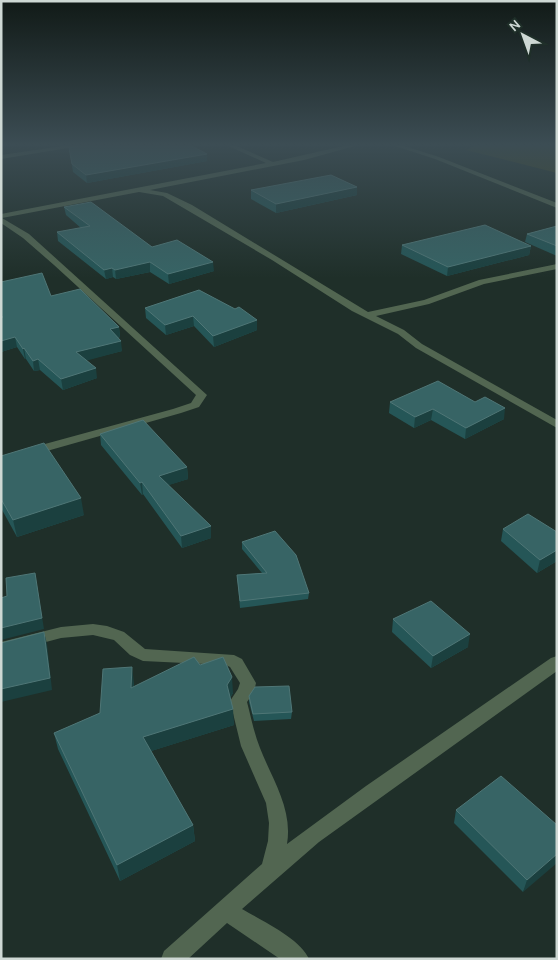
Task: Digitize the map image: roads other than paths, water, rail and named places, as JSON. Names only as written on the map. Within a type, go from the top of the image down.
[{"type":"street","points":[[1,216],[146,189]]},
{"type":"street","points":[[512,189],[557,206]]},
{"type":"street","points":[[140,190],[165,194],[189,206],[275,258],[355,310],[401,332],[419,346],[557,425]]},
{"type":"street","points":[[1,220],[26,236],[202,395],[195,405],[177,411],[1,460]]},
{"type":"street","points":[[367,315],[426,302],[482,282],[557,266]]},
{"type":"street","points":[[544,269],[557,274]]},
{"type":"street","points":[[1,648],[59,632],[88,630],[120,636],[134,651],[143,655],[228,659],[236,663],[248,683],[246,692],[238,701],[250,746],[275,803],[279,823],[278,841],[271,870]]},
{"type":"street","points":[[172,959],[225,910],[311,837],[557,662]]},
{"type":"street","points":[[225,910],[298,959]]}]
